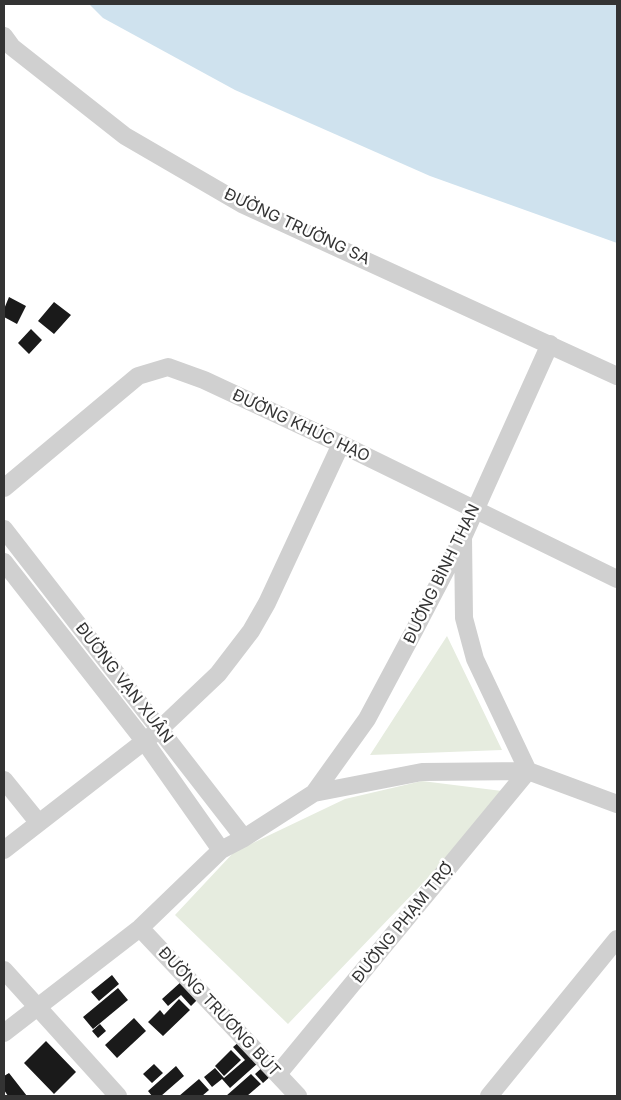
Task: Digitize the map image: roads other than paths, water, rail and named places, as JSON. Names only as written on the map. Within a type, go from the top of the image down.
[{"type":"street","name":"ĐƯỜNG TRƯỜNG SA","points":[[7,46],[125,136],[242,204],[617,376]]},
{"type":"street","name":"ĐƯỜNG BÌNH THAN","points":[[314,793],[367,718],[462,537],[550,344]]},
{"type":"street","name":"ĐƯỜNG KHÚC HẠO","points":[[4,488],[138,376],[168,367],[204,380],[341,444],[617,578]]},
{"type":"street","points":[[4,850],[38,822],[145,742],[218,674],[251,631],[267,603],[341,444]]},
{"type":"street","name":"ĐƯỜNG VẠN XUÂN","points":[[4,529],[244,838]]},
{"type":"street","points":[[462,537],[464,618],[475,659],[528,771]]},
{"type":"street","name":"ĐƯỜNG VẠN XUÂN","points":[[4,562],[145,742],[221,850]]},
{"type":"street","points":[[4,1033],[140,928],[221,850],[244,838],[314,793],[422,772],[528,771],[617,804]]},
{"type":"street","name":"ĐƯỜNG PHẠM TRỢ","points":[[278,1074],[528,771]]},
{"type":"street","points":[[4,780],[38,822]]},
{"type":"street","name":"ĐƯỜNG TRƯƠNG BÚT","points":[[140,928],[298,1096]]},
{"type":"street","points":[[489,1096],[617,939]]},
{"type":"street","points":[[4,970],[118,1096]]},
{"type":"water","points":[[89,4],[617,4],[617,243],[430,176],[235,90],[103,18]]}]
